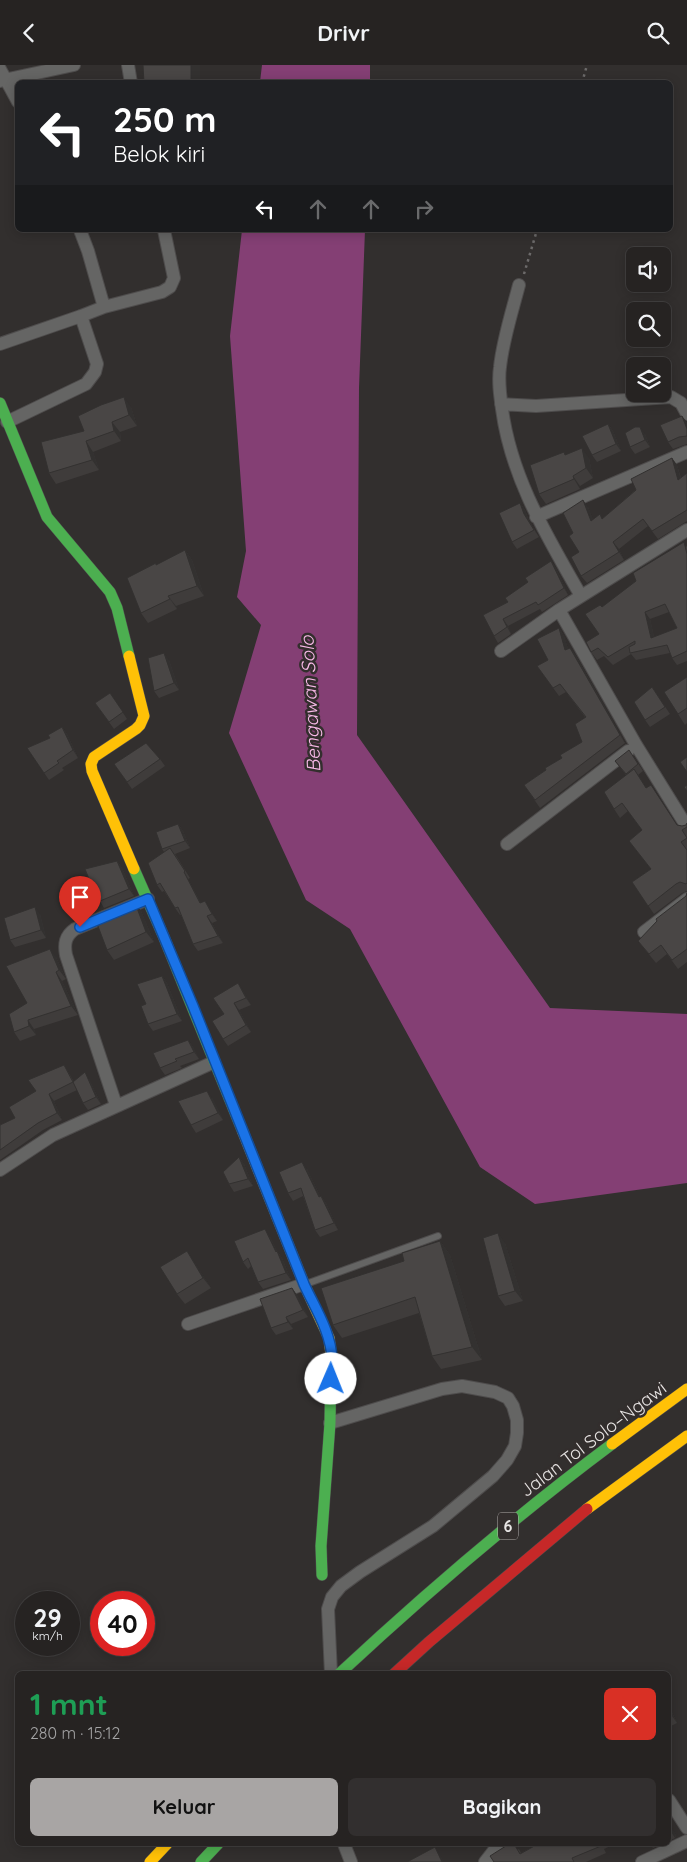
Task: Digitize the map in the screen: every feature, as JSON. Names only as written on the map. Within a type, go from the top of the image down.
[{"type":"main road","points":[[0,403],[42,509],[59,533],[86,561],[114,599],[144,715],[136,729],[94,757],[91,764],[92,771],[148,899],[304,1284],[324,1326],[332,1358],[330,1423],[320,1546],[322,1575]]},
{"type":"main road","name":"Jalan Tol Solo–Ngawi","points":[[342,1671],[395,1622],[551,1490],[687,1389]]},
{"type":"main road","name":"6","points":[[397,1671],[595,1503],[687,1436]]},
{"type":"main road","points":[[150,1862],[165,1846]]},
{"type":"main road","points":[[201,1862],[216,1846]]},
{"type":"street","points":[[15,98],[2,76],[74,65]]},
{"type":"street","points":[[128,65],[131,80]]},
{"type":"street","points":[[81,232],[104,307]]},
{"type":"street","points":[[0,344],[104,307],[162,292],[170,287],[174,278],[164,232]]},
{"type":"street","points":[[519,285],[502,352],[500,368],[501,404],[505,432],[514,465],[536,517],[581,596]]},
{"type":"street","points":[[7,422],[86,384],[92,379],[97,364],[81,316]]},
{"type":"street","points":[[501,404],[536,406],[671,397],[681,403],[687,414]]},
{"type":"street","points":[[536,517],[687,452]]},
{"type":"street","points":[[501,651],[559,610],[687,530]]},
{"type":"street","points":[[559,610],[636,745],[687,827]]},
{"type":"street","points":[[507,843],[636,745]]},
{"type":"street","points":[[116,1105],[66,955],[65,941],[71,932],[80,927],[148,899]]},
{"type":"street","points":[[644,932],[687,899]]},
{"type":"street","points":[[0,1169],[53,1135],[214,1061]]},
{"type":"street","points":[[188,1324],[304,1284]]},
{"type":"street","points":[[330,1423],[442,1389],[462,1386],[495,1392],[508,1399],[515,1413],[517,1433],[515,1446],[507,1460],[493,1476],[433,1526],[360,1572],[341,1586],[332,1597],[328,1609],[331,1671]]},
{"type":"street","points":[[671,1803],[687,1828]]},
{"type":"street","points":[[642,1862],[687,1841]]},
{"type":"street","points":[[345,1846],[350,1862]]},
{"type":"street","points":[[485,1862],[497,1846]]},
{"type":"lane","points":[[304,1284],[438,1236]]},
{"type":"path","points":[[583,80],[587,65]]},
{"type":"path","points":[[519,285],[536,232]]},
{"type":"water","points":[[262,65],[370,65],[370,80],[260,80]]},
{"type":"water","name":"Bengawan Solo","points":[[242,232],[365,232],[359,388],[357,735],[550,1008],[687,1014],[687,1183],[535,1204],[480,1167],[350,929],[306,900],[229,733],[261,625],[237,597],[246,551],[230,336]]},
{"type":"building","points":[[143,65],[191,65],[191,80],[144,80]]},
{"type":"building","points":[[124,397],[129,415],[112,422],[114,431],[86,441],[92,460],[49,473],[41,442],[84,431],[78,416]]},
{"type":"building","points":[[682,416],[687,429],[687,436],[668,442],[660,425]]},
{"type":"building","points":[[608,424],[616,444],[592,455],[582,436]]},
{"type":"building","points":[[635,427],[640,427],[645,440],[630,447],[625,433]]},
{"type":"building","points":[[582,448],[586,468],[573,476],[574,479],[539,494],[530,465],[564,452],[565,455]]},
{"type":"building","points":[[672,458],[678,480],[687,473],[687,510],[652,531],[643,519],[613,542],[619,552],[581,576],[571,557],[579,552],[569,536],[573,533],[563,513],[583,500],[591,521],[600,514],[602,519],[636,490],[631,479]]},
{"type":"building","points":[[520,503],[524,514],[534,530],[512,542],[499,513]]},
{"type":"building","points":[[684,542],[687,554],[687,651],[672,658],[667,645],[630,653],[629,647],[635,644],[635,641],[608,657],[598,648],[591,652],[586,642],[599,634],[585,614],[600,605],[602,607],[636,581],[633,573]],"holes":[[[665,604],[677,628],[651,638],[645,612]]]},
{"type":"building","points":[[185,550],[197,586],[168,596],[170,599],[141,613],[127,578]]},
{"type":"building","points":[[551,561],[564,588],[538,605],[536,602],[503,619],[507,627],[494,636],[483,615],[508,602],[505,598],[528,582],[525,578]]},
{"type":"building","points":[[559,628],[565,650],[570,648],[620,735],[535,800],[524,785],[546,770],[545,768],[562,758],[560,755],[582,742],[575,724],[586,717],[560,684],[553,688],[537,666],[548,660],[537,639]]},
{"type":"building","points":[[164,653],[174,683],[154,691],[148,658]]},
{"type":"building","points":[[687,677],[687,708],[678,714],[664,692]]},
{"type":"building","points":[[652,687],[665,707],[645,720],[634,702]]},
{"type":"building","points":[[110,693],[123,712],[109,722],[95,703]]},
{"type":"building","points":[[62,727],[73,750],[44,773],[27,748],[50,738],[48,735]]},
{"type":"building","points":[[146,743],[160,759],[127,782],[114,764]]},
{"type":"building","points":[[629,750],[638,764],[626,774],[615,761]]},
{"type":"building","points":[[687,757],[687,772],[680,762]]},
{"type":"building","points":[[634,769],[646,788],[651,785],[677,825],[682,826],[687,823],[687,827],[682,830],[687,838],[681,842],[687,850],[687,883],[680,882],[676,884],[648,906],[632,882],[651,869],[629,841],[642,830],[622,803],[614,809],[604,792]]},
{"type":"building","points":[[178,824],[185,841],[162,849],[156,832]]},
{"type":"building","points":[[170,848],[185,871],[200,903],[205,901],[212,914],[207,916],[218,936],[193,944],[178,907],[175,908],[160,883],[157,885],[148,863]]},
{"type":"building","points":[[117,861],[129,889],[100,901],[96,888],[93,889],[85,869]]},
{"type":"building","points":[[687,893],[687,949],[672,960],[661,945],[649,954],[638,941],[657,921],[656,919],[686,896]]},
{"type":"building","points":[[134,900],[146,932],[107,950],[96,921],[102,918],[101,914]]},
{"type":"building","points":[[35,907],[41,930],[10,940],[4,918]]},
{"type":"building","points":[[50,949],[59,970],[56,972],[71,1006],[28,1020],[29,1026],[14,1032],[9,1014],[27,1003],[6,966]]},
{"type":"building","points":[[162,976],[177,1014],[148,1024],[141,1006],[146,1004],[137,984]]},
{"type":"building","points":[[238,983],[246,998],[234,1003],[246,1025],[223,1039],[212,1021],[224,1014],[213,998]]},
{"type":"building","points":[[188,1040],[194,1052],[175,1059],[177,1061],[160,1068],[153,1053]]},
{"type":"building","points":[[64,1065],[73,1082],[49,1094],[57,1113],[38,1123],[0,1150],[0,1125],[15,1118],[9,1107],[36,1091],[28,1080]]},
{"type":"building","points":[[85,1072],[96,1097],[83,1103],[73,1082]]},
{"type":"building","points":[[207,1091],[218,1113],[191,1125],[178,1101]]},
{"type":"building","points":[[239,1157],[248,1179],[229,1184],[223,1172]]},
{"type":"building","points":[[302,1162],[334,1223],[315,1230],[301,1188],[288,1193],[279,1172]]},
{"type":"building","points":[[265,1229],[286,1273],[258,1282],[248,1258],[243,1262],[234,1241]]},
{"type":"building","points":[[498,1233],[515,1291],[498,1296],[483,1238]]},
{"type":"building","points":[[440,1241],[472,1347],[432,1356],[415,1297],[333,1325],[321,1288],[404,1261],[402,1253]]},
{"type":"building","points":[[187,1251],[203,1278],[177,1294],[160,1267]]},
{"type":"building","points":[[292,1288],[303,1310],[286,1317],[288,1322],[271,1328],[260,1299]]},
{"type":"building","points":[[506,1846],[515,1846],[520,1854],[534,1846],[601,1846],[572,1858],[574,1862],[494,1862],[490,1856]]},
{"type":"building","points":[[435,1847],[442,1862],[407,1862]]},
{"type":"traffic: fast","points":[[0,403],[47,517],[110,592],[117,608],[129,656]]},
{"type":"traffic: fast","points":[[134,869],[163,935],[243,1132]]},
{"type":"traffic: fast","points":[[322,1575],[321,1546],[330,1423],[331,1354]]},
{"type":"traffic: fast","points":[[342,1671],[473,1555],[612,1444]]},
{"type":"traffic: fast","points":[[201,1862],[216,1846]]},
{"type":"traffic: slow","points":[[129,656],[144,716],[136,729],[94,757],[91,764],[92,771],[134,869]]},
{"type":"traffic: slow","points":[[243,1132],[304,1284],[329,1338],[331,1354]]},
{"type":"traffic: slow","points":[[612,1444],[687,1389]]},
{"type":"traffic: slow","points":[[587,1509],[687,1436]]},
{"type":"traffic: slow","points":[[150,1862],[165,1846]]},
{"type":"traffic: jam","points":[[397,1671],[587,1509]]},
{"type":"route","points":[[80,927],[148,899],[193,1006],[304,1284],[329,1338],[332,1358],[331,1379]]}]
